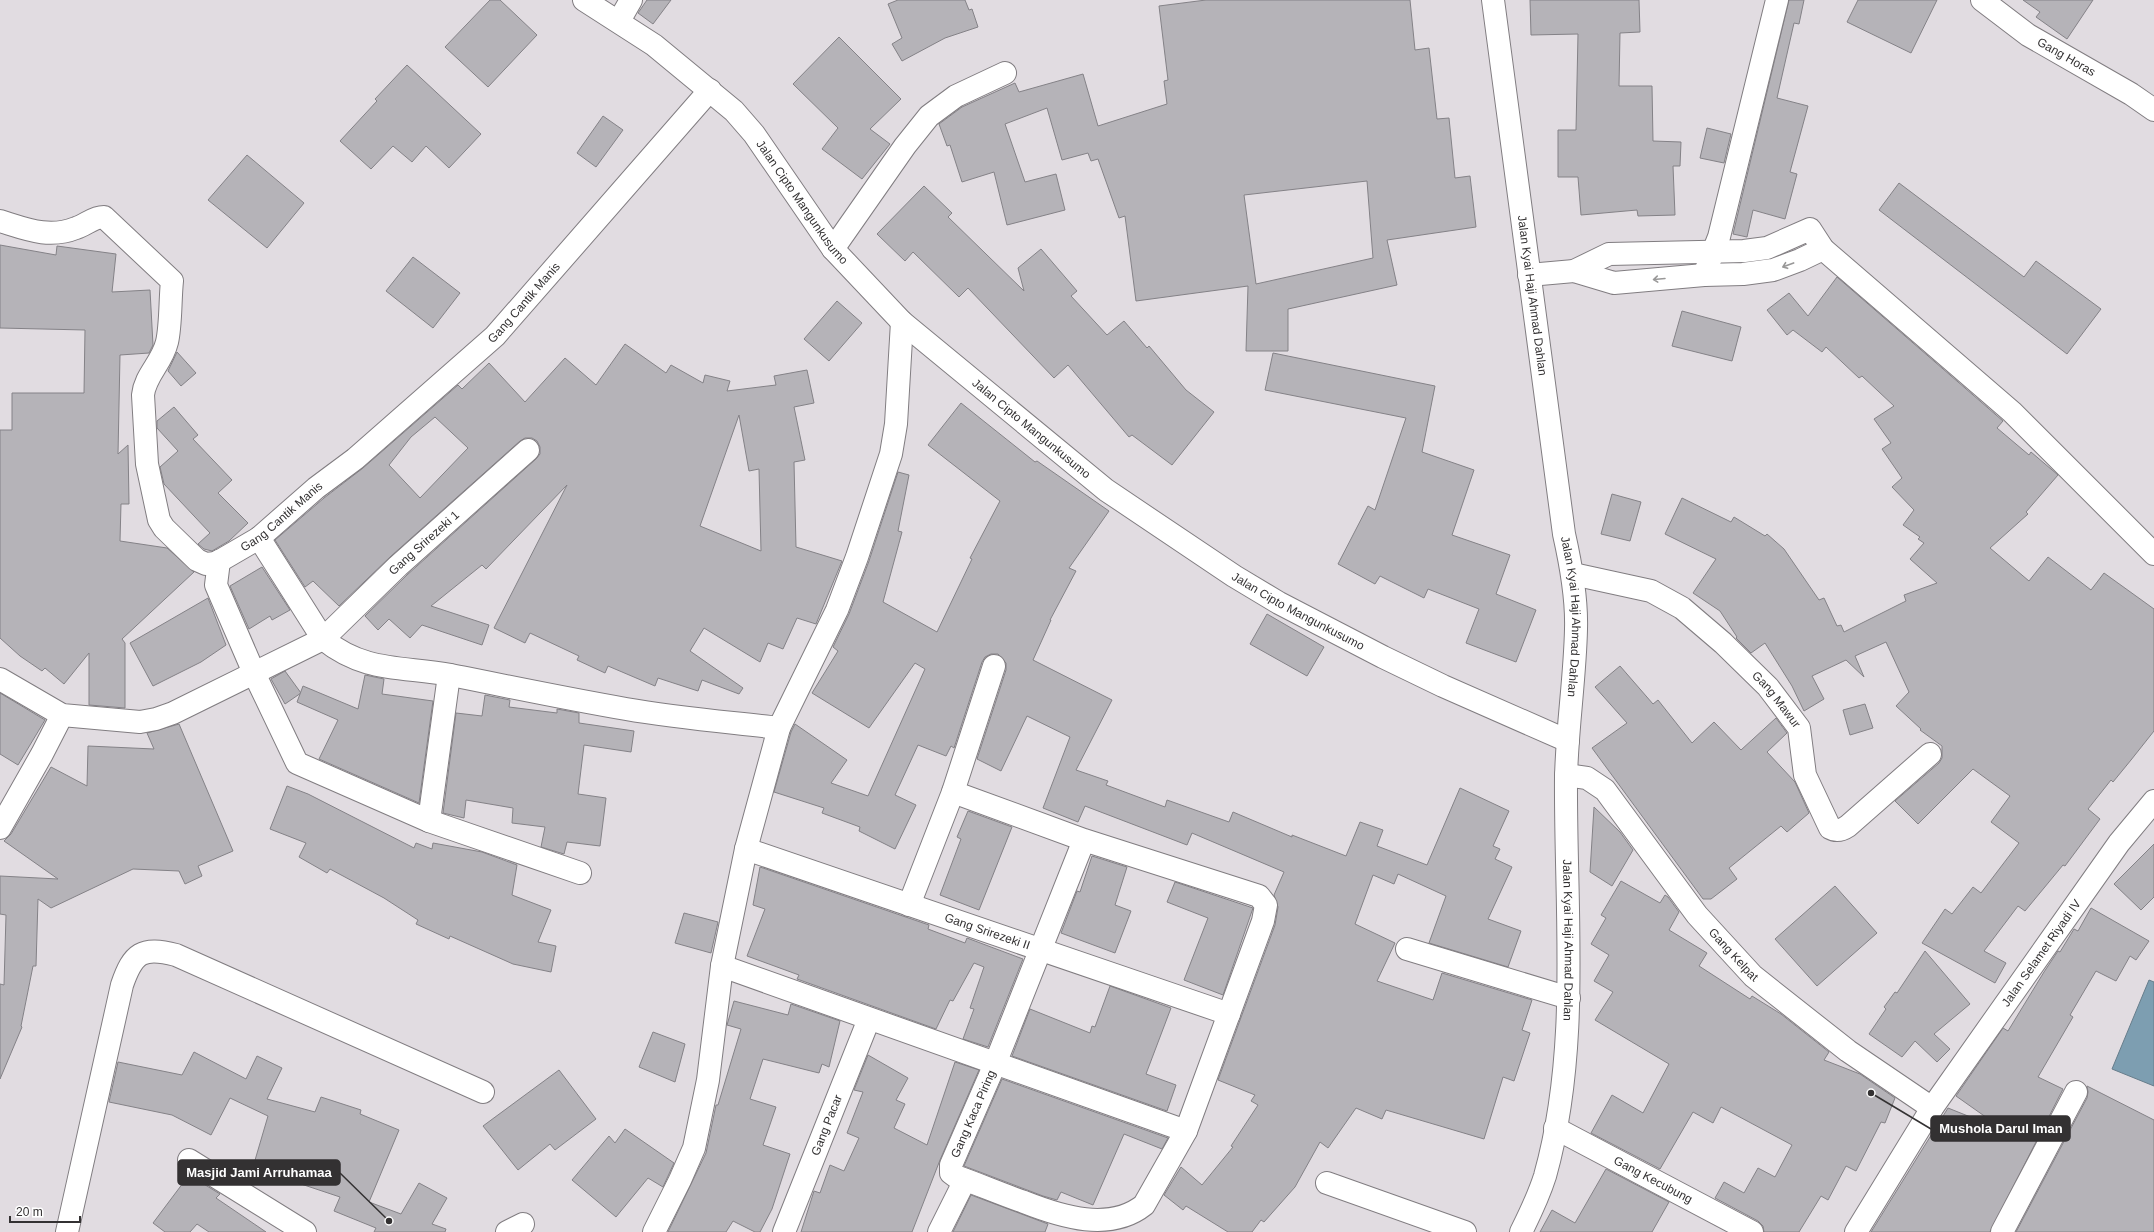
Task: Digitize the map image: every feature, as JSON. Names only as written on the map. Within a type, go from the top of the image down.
[{"type":"street","name":"Jalan Cipto Mangunkusumo","points":[[584,0],[619,21],[654,45],[734,111],[754,134],[833,249],[902,322],[1106,490],[1234,576],[1279,603],[1383,657],[1568,741]]},
{"type":"street","points":[[619,21],[631,0]]},
{"type":"street","name":"Jalan Kyai Haji Ahmad Dahlan","points":[[1493,0],[1564,534],[1573,574],[1576,628],[1566,775],[1570,1011],[1555,1128],[1544,1178],[1521,1232]]},
{"type":"street","points":[[1704,275],[1719,237],[1777,0]]},
{"type":"street","name":"Gang Horas","points":[[1982,0],[2028,35],[2151,101]]},
{"type":"street","points":[[833,249],[905,146],[928,116],[956,96],[1005,73]]},
{"type":"street","name":"Gang Cantik Manis","points":[[0,221],[37,233],[50,234],[74,229],[98,217],[104,217],[172,281],[167,341],[161,358],[144,385],[147,464],[159,520],[164,528],[197,560],[206,564],[219,561],[258,538],[316,488],[355,459],[495,336],[710,90]]},
{"type":"street","points":[[1529,275],[1574,271],[1609,254],[1744,251],[1767,248],[1810,229],[1823,249],[2012,412],[2154,554]]},
{"type":"street","points":[[1574,271],[1614,283],[1704,275],[1743,274],[1773,270],[1800,260],[1823,249]]},
{"type":"street","points":[[654,1232],[694,1148],[708,1080],[722,966],[746,849],[780,728],[837,610],[857,557],[891,454],[896,424],[902,322]]},
{"type":"street","name":"Gang Srirezeki 1","points":[[62,715],[132,722],[148,721],[173,712],[323,638],[398,566],[528,450]]},
{"type":"street","points":[[258,538],[323,638],[338,650],[376,666],[449,675],[628,709],[692,719],[780,728]]},
{"type":"street","points":[[219,561],[216,585],[254,673],[297,763],[429,821],[580,873]]},
{"type":"street","name":"Gang Mawur","points":[[1573,574],[1651,591],[1682,608],[1723,643],[1768,688],[1799,728],[1805,775],[1833,830],[1838,830],[1848,826],[1930,754]]},
{"type":"street","points":[[909,905],[953,792],[994,666]]},
{"type":"street","points":[[429,821],[449,675]]},
{"type":"street","points":[[0,679],[62,715],[42,754],[0,828]]},
{"type":"street","name":"Gang Kelpat","points":[[1566,775],[1587,778],[1605,790],[1697,915],[1753,976],[1848,1051],[1932,1108]]},
{"type":"street","points":[[953,792],[1084,840],[995,1064]]},
{"type":"street","name":"Jalan Selamet Riyadi IV","points":[[1856,1232],[1932,1108],[2120,843],[2154,801]]},
{"type":"street","name":"Gang Kaca Piring","points":[[995,1064],[951,1165],[953,1174],[965,1180],[1069,1219],[1102,1223],[1126,1219],[1136,1214],[1144,1205],[1186,1131],[1266,908],[1263,899],[1084,840]]},
{"type":"street","name":"Gang Srirezeki II","points":[[746,849],[1229,1014]]},
{"type":"street","points":[[1407,950],[1569,998]]},
{"type":"street","points":[[67,1232],[122,985],[128,967],[138,954],[155,951],[176,955],[482,1092]]},
{"type":"street","points":[[722,966],[1186,1131]]},
{"type":"street","name":"Gang Pacar","points":[[784,1232],[870,1019]]},
{"type":"street","points":[[2002,1232],[2076,1092]]},
{"type":"street","name":"Gang Kecubung","points":[[1555,1128],[1752,1232]]},
{"type":"street","points":[[189,1160],[305,1232]]},
{"type":"street","points":[[939,1232],[965,1180]]},
{"type":"street","points":[[1327,1183],[1465,1232]]},
{"type":"water","points":[[2149,980],[2154,982],[2154,1086],[2112,1069]]},
{"type":"building","points":[[490,0],[500,0],[537,35],[488,87],[445,47]]},
{"type":"building","points":[[647,0],[671,0],[653,24],[638,13]]},
{"type":"building","points":[[898,0],[965,0],[969,10],[972,9],[978,27],[945,38],[902,61],[892,44],[902,38],[888,4]]},
{"type":"building","points":[[1206,0],[1410,0],[1415,50],[1429,48],[1437,119],[1449,118],[1455,178],[1470,176],[1476,227],[1387,240],[1397,285],[1288,309],[1288,351],[1246,351],[1248,286],[1136,301],[1125,216],[1119,218],[1098,159],[1091,161],[1088,153],[1062,160],[1047,108],[1005,124],[1025,182],[1056,174],[1065,210],[1007,225],[994,172],[962,182],[950,145],[947,146],[939,124],[962,107],[1015,83],[1019,92],[1083,74],[1098,126],[1167,104],[1164,81],[1168,80],[1159,6]],"holes":[[[1367,181],[1373,258],[1256,284],[1244,195]]]},
{"type":"building","points":[[1530,0],[1639,0],[1640,32],[1620,33],[1619,86],[1652,86],[1653,141],[1681,142],[1680,166],[1673,166],[1675,215],[1638,216],[1637,210],[1581,215],[1578,177],[1558,177],[1558,130],[1576,130],[1578,34],[1531,35]]},
{"type":"building","points":[[1789,0],[1804,0],[1799,24],[1794,23],[1777,98],[1808,106],[1790,172],[1797,174],[1785,219],[1753,210],[1747,237],[1733,234]]},
{"type":"building","points":[[1858,0],[1937,0],[1911,53],[1847,22]]},
{"type":"building","points":[[2023,0],[2093,0],[2067,39],[2036,17],[2040,12]]},
{"type":"building","points":[[839,37],[901,99],[870,129],[890,144],[862,179],[822,149],[838,128],[793,84]]},
{"type":"building","points":[[407,65],[481,134],[449,168],[426,146],[412,162],[393,146],[371,169],[340,141],[377,101],[375,99]]},
{"type":"building","points":[[603,116],[623,130],[596,167],[577,153]]},
{"type":"building","points":[[1707,128],[1731,134],[1724,163],[1700,158]]},
{"type":"building","points":[[247,155],[304,203],[267,248],[208,200]]},
{"type":"building","points":[[1899,183],[2024,277],[2036,261],[2101,309],[2067,354],[1879,210]]},
{"type":"building","points":[[924,186],[952,213],[948,217],[1024,291],[1018,268],[1041,249],[1077,291],[1071,296],[1107,335],[1124,321],[1147,348],[1149,346],[1186,390],[1214,412],[1172,465],[1132,435],[1129,437],[1068,365],[1054,378],[968,288],[959,297],[913,252],[905,261],[877,234]]},
{"type":"building","points":[[0,245],[56,255],[57,246],[116,254],[112,292],[150,290],[153,345],[149,353],[120,355],[118,454],[128,445],[129,504],[121,504],[120,541],[167,548],[194,572],[122,639],[125,643],[125,708],[89,705],[89,653],[64,684],[45,668],[42,671],[20,656],[0,638],[0,430],[12,430],[12,393],[84,393],[85,330],[0,328]]},
{"type":"building","points":[[413,257],[460,293],[433,328],[386,291]]},
{"type":"building","points":[[1837,277],[2003,421],[1997,428],[2029,455],[2031,452],[2058,475],[2026,512],[2028,514],[1990,548],[2029,581],[2048,557],[2091,590],[2104,573],[2154,609],[2154,731],[2113,782],[2111,780],[2088,809],[2100,819],[2065,866],[2063,865],[2025,911],[2018,906],[1984,951],[2006,963],[1995,983],[1922,943],[1945,909],[1952,914],[1973,887],[1981,893],[2019,843],[1991,822],[2010,796],[1973,769],[1918,824],[1895,801],[1939,763],[1942,758],[1942,746],[1920,730],[1921,729],[1896,706],[1909,692],[1886,642],[1855,656],[1864,677],[1846,660],[1812,676],[1824,699],[1804,711],[1792,686],[1765,643],[1751,653],[1736,638],[1737,637],[1720,611],[1693,593],[1716,559],[1665,534],[1682,498],[1731,522],[1734,517],[1765,536],[1767,534],[1784,549],[1819,600],[1824,598],[1837,626],[1841,625],[1844,632],[1906,601],[1904,595],[1937,583],[1910,559],[1924,543],[1918,539],[1920,537],[1903,525],[1914,510],[1892,487],[1902,478],[1882,449],[1891,443],[1874,419],[1894,406],[1862,376],[1859,378],[1826,347],[1822,352],[1793,330],[1787,335],[1767,310],[1789,293],[1808,316]]},
{"type":"building","points":[[837,301],[862,323],[829,361],[804,339]]},
{"type":"building","points":[[1682,311],[1741,327],[1732,361],[1672,346]]},
{"type":"building","points":[[625,344],[666,373],[671,365],[703,383],[705,375],[730,381],[727,391],[776,385],[774,376],[807,370],[814,403],[794,407],[805,460],[794,462],[796,547],[842,561],[816,624],[797,618],[783,649],[768,643],[760,662],[704,628],[690,651],[743,688],[739,694],[702,680],[698,691],[658,678],[655,686],[608,666],[605,673],[577,660],[579,656],[530,633],[525,643],[494,628],[567,485],[486,569],[482,565],[431,606],[489,625],[482,645],[422,625],[410,638],[389,619],[378,630],[365,616],[407,575],[536,459],[540,454],[540,447],[537,441],[532,438],[525,438],[520,441],[390,557],[339,606],[313,581],[305,587],[275,540],[324,498],[363,468],[458,385],[462,389],[489,363],[525,402],[565,358],[596,385]],"holes":[[[739,415],[749,471],[759,469],[761,551],[700,526]],[[435,417],[468,448],[420,498],[389,465],[411,437]]]},
{"type":"building","points":[[177,352],[196,373],[181,386],[168,371]]},
{"type":"building","points":[[1273,353],[1435,386],[1422,452],[1474,470],[1452,535],[1510,555],[1496,594],[1536,610],[1516,662],[1466,643],[1479,609],[1428,589],[1424,598],[1380,576],[1375,584],[1338,564],[1368,506],[1375,510],[1406,418],[1265,390]]},
{"type":"building","points":[[961,403],[1035,462],[1037,461],[1109,511],[1069,568],[1076,571],[1050,620],[1033,660],[1112,700],[1076,770],[1108,781],[1106,785],[1165,807],[1167,800],[1229,822],[1233,812],[1292,837],[1292,835],[1346,856],[1360,822],[1383,830],[1377,846],[1427,865],[1460,788],[1509,811],[1493,846],[1500,849],[1495,859],[1512,867],[1488,919],[1521,931],[1508,967],[1429,943],[1446,896],[1398,874],[1394,884],[1373,875],[1355,924],[1395,943],[1377,981],[1433,1000],[1442,973],[1532,1000],[1522,1030],[1530,1033],[1514,1081],[1503,1077],[1484,1139],[1386,1110],[1382,1119],[1356,1108],[1328,1148],[1320,1142],[1295,1187],[1264,1222],[1261,1220],[1252,1232],[1228,1232],[1186,1206],[1183,1210],[1164,1195],[1181,1167],[1202,1185],[1233,1147],[1231,1146],[1258,1105],[1251,1101],[1255,1095],[1218,1080],[1275,925],[1278,907],[1274,895],[1284,872],[1192,833],[1187,845],[1085,806],[1078,822],[1043,808],[1070,737],[1027,716],[1001,771],[977,759],[1006,670],[1006,663],[998,654],[991,654],[985,657],[982,662],[954,748],[951,746],[946,756],[918,745],[895,795],[916,805],[895,849],[859,831],[860,827],[822,813],[824,808],[774,792],[791,732],[795,724],[847,760],[831,783],[868,796],[925,669],[915,663],[869,728],[812,693],[838,651],[833,647],[849,614],[869,561],[898,472],[909,475],[898,531],[902,532],[883,602],[937,632],[972,559],[970,558],[1000,501],[928,445]]},
{"type":"building","points":[[174,407],[198,435],[193,439],[232,480],[218,493],[248,523],[229,541],[212,551],[204,549],[198,544],[210,533],[164,484],[160,467],[178,451],[157,428],[157,421]]},
{"type":"building","points":[[1612,494],[1641,502],[1630,541],[1601,534]]},
{"type":"building","points":[[262,567],[290,610],[272,620],[270,616],[249,629],[230,586]]},
{"type":"building","points":[[208,598],[226,645],[201,662],[153,686],[130,643]]},
{"type":"building","points":[[1267,614],[1324,647],[1307,676],[1250,644]]},
{"type":"building","points":[[1620,666],[1653,704],[1658,700],[1692,743],[1714,722],[1741,750],[1776,718],[1787,733],[1767,752],[1795,782],[1809,813],[1787,832],[1781,826],[1729,868],[1737,879],[1711,899],[1703,899],[1592,748],[1627,723],[1595,687]]},
{"type":"building","points":[[285,671],[301,693],[285,704],[271,679]]},
{"type":"building","points":[[365,675],[384,679],[382,694],[433,701],[419,803],[319,759],[338,720],[297,702],[303,686],[358,709]]},
{"type":"building","points":[[0,693],[45,720],[18,765],[0,754]]},
{"type":"building","points":[[485,695],[510,700],[509,707],[557,713],[557,709],[579,713],[579,723],[634,731],[631,752],[584,745],[578,794],[606,798],[600,846],[567,842],[564,854],[541,847],[545,827],[512,823],[513,808],[466,800],[464,818],[443,813],[456,713],[482,716]]},
{"type":"building","points":[[1865,704],[1873,728],[1850,735],[1843,710]]},
{"type":"building","points":[[179,724],[233,851],[198,866],[202,876],[185,884],[179,871],[133,869],[51,908],[38,899],[36,966],[33,966],[22,1027],[0,1079],[0,984],[4,985],[6,915],[0,914],[0,876],[58,879],[4,841],[11,834],[51,767],[87,786],[88,746],[154,749],[147,733]]},
{"type":"building","points":[[287,786],[308,794],[414,848],[416,843],[432,849],[433,843],[482,852],[517,865],[512,895],[551,910],[538,942],[556,946],[551,972],[513,964],[450,936],[449,939],[416,924],[418,920],[384,898],[330,869],[327,873],[299,857],[306,843],[270,829]]},
{"type":"building","points":[[1594,807],[1620,832],[1633,850],[1612,886],[1590,872]]},
{"type":"building","points":[[968,811],[1012,827],[979,910],[940,895],[961,839],[957,837]]},
{"type":"building","points":[[2154,844],[2154,897],[2141,910],[2114,884]]},
{"type":"building","points":[[1092,856],[1127,867],[1115,905],[1131,911],[1115,953],[1061,933],[1077,891],[1080,892]]},
{"type":"building","points":[[760,867],[929,925],[928,929],[965,943],[967,938],[1023,959],[988,1047],[963,1039],[974,1009],[970,1008],[984,967],[974,963],[953,1001],[950,1000],[936,1029],[797,979],[799,975],[747,956],[765,909],[753,905]]},
{"type":"building","points":[[1621,881],[1660,903],[1665,895],[1668,897],[1679,912],[1669,930],[1707,953],[1699,966],[1750,999],[1752,996],[1781,1014],[1829,1052],[1824,1060],[1860,1074],[1895,1098],[1885,1123],[1881,1122],[1856,1171],[1846,1166],[1828,1200],[1821,1196],[1799,1232],[1764,1232],[1763,1226],[1758,1221],[1715,1198],[1724,1182],[1744,1193],[1758,1168],[1775,1177],[1792,1145],[1721,1107],[1713,1123],[1693,1112],[1660,1169],[1591,1133],[1612,1095],[1643,1113],[1669,1064],[1595,1020],[1613,992],[1594,981],[1609,955],[1591,944],[1606,918],[1601,915]]},
{"type":"building","points":[[1175,882],[1253,908],[1223,995],[1184,980],[1208,918],[1167,902]]},
{"type":"building","points":[[1835,886],[1877,933],[1817,986],[1775,939]]},
{"type":"building","points":[[2091,908],[2149,941],[2136,960],[2130,956],[2116,981],[2096,971],[2070,1015],[2073,1017],[2038,1077],[2063,1089],[1990,1232],[1871,1232],[1948,1108],[1988,1124],[1990,1120],[1956,1096],[2003,1028],[2008,1031],[2058,951],[2060,952],[2074,929],[2078,931]]},
{"type":"building","points":[[684,913],[718,922],[711,953],[675,943]]},
{"type":"building","points":[[1925,951],[1970,1004],[1934,1034],[1950,1049],[1937,1062],[1915,1041],[1902,1057],[1869,1034],[1886,1009],[1884,1007],[1895,992],[1897,993]]},
{"type":"building","points":[[1110,986],[1171,1008],[1146,1074],[1176,1085],[1167,1111],[1012,1056],[1030,1009],[1090,1033],[1092,1026],[1095,1027]]},
{"type":"building","points":[[734,1001],[788,1015],[791,1004],[840,1021],[829,1067],[822,1064],[819,1073],[763,1059],[750,1099],[776,1107],[763,1145],[790,1154],[772,1209],[760,1232],[755,1232],[733,1221],[726,1232],[668,1232],[706,1153],[716,1105],[718,1105],[741,1029],[727,1025]]},
{"type":"building","points":[[653,1032],[685,1044],[675,1082],[639,1067]]},
{"type":"building","points":[[194,1052],[246,1079],[257,1056],[282,1068],[267,1099],[315,1112],[321,1097],[361,1110],[360,1114],[399,1130],[369,1202],[401,1214],[419,1183],[447,1198],[432,1224],[446,1229],[445,1232],[374,1232],[376,1228],[334,1211],[340,1197],[292,1181],[293,1179],[253,1167],[268,1116],[230,1098],[211,1135],[172,1115],[109,1102],[118,1062],[182,1075]]},
{"type":"building","points":[[868,1055],[908,1078],[896,1100],[905,1104],[894,1128],[927,1145],[955,1062],[979,1070],[940,1160],[912,1232],[801,1232],[814,1191],[820,1193],[830,1165],[844,1171],[859,1138],[847,1133],[863,1092],[854,1090]]},
{"type":"building","points":[[559,1070],[596,1119],[555,1150],[550,1144],[518,1170],[483,1126]]},
{"type":"building","points":[[1002,1079],[1168,1138],[1162,1149],[1124,1134],[1093,1205],[1061,1192],[1057,1200],[1043,1196],[964,1166]]},
{"type":"building","points":[[2087,1086],[2154,1120],[2154,1232],[2016,1232],[2087,1098]]},
{"type":"building","points":[[625,1129],[674,1163],[663,1187],[648,1178],[616,1217],[572,1180],[609,1136],[615,1143]]},
{"type":"building","points":[[1606,1169],[1669,1202],[1652,1232],[1540,1232],[1552,1210],[1575,1223]]},
{"type":"building","points":[[189,1175],[220,1194],[216,1198],[266,1232],[209,1232],[197,1224],[190,1232],[165,1232],[153,1223]]},
{"type":"building","points":[[971,1195],[1048,1224],[1045,1232],[953,1232]]},
{"type":"place","name":"Mushola Darul Iman","points":[[1871,1093]]},
{"type":"place","name":"Masjid Jami Arruhamaa","points":[[389,1221]]}]
